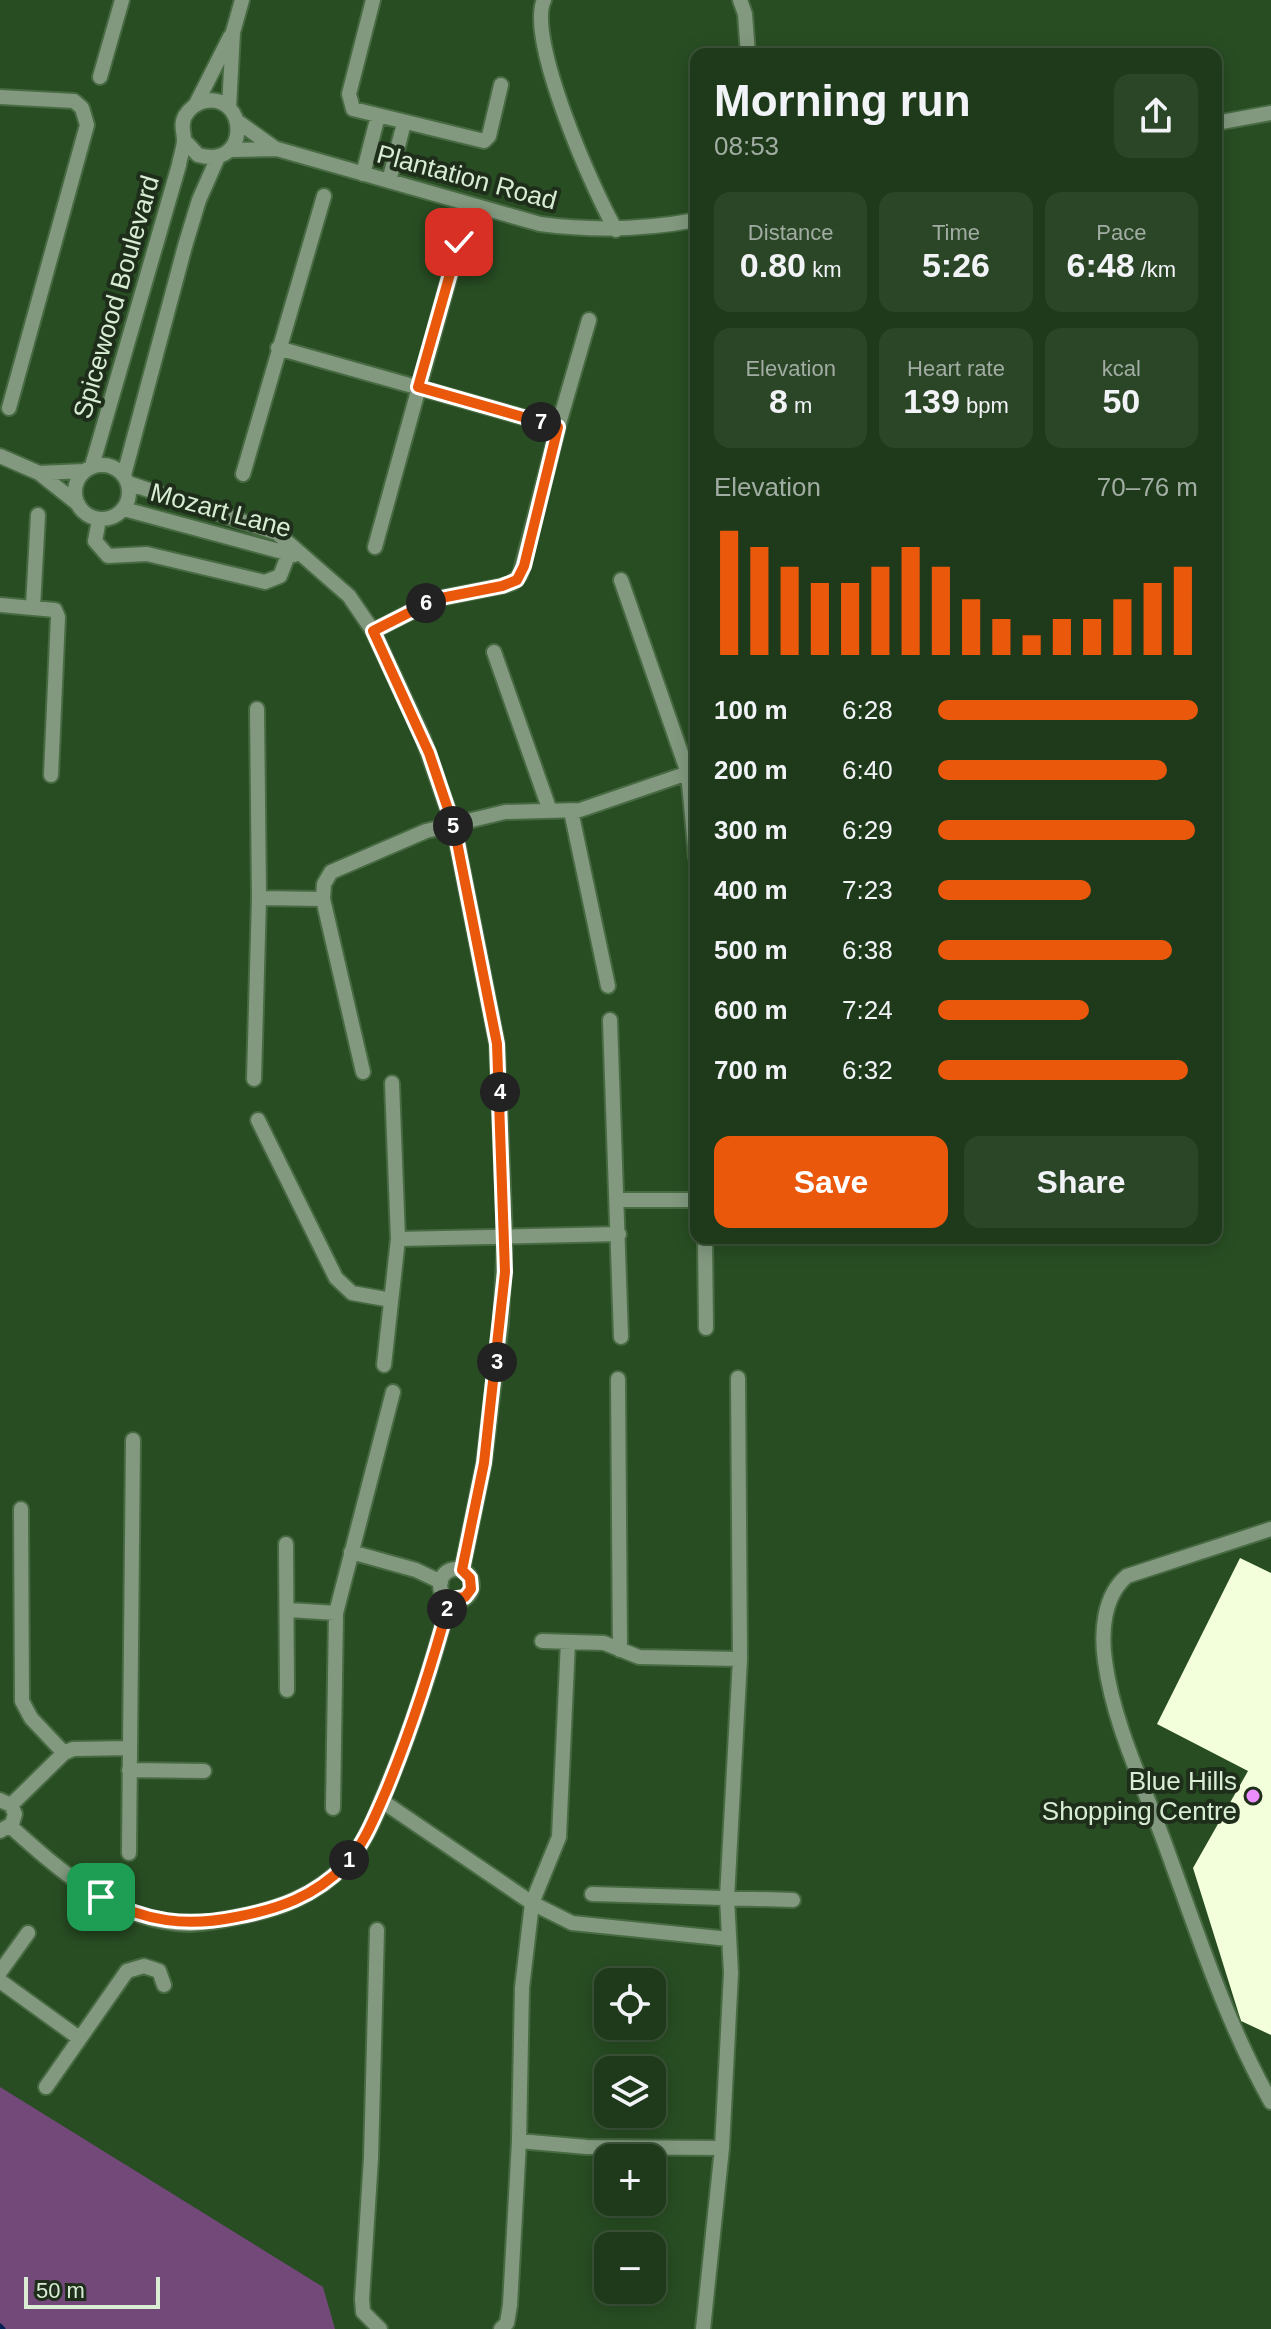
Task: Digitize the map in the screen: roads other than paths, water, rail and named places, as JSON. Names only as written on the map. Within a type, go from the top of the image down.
[{"type":"street","points":[[100,77],[122,0]]},
{"type":"street","points":[[237,121],[229,108],[233,32],[242,0]]},
{"type":"street","points":[[373,0],[349,101],[353,109],[484,141],[489,136],[501,85]]},
{"type":"street","points":[[544,0],[540,13],[555,84],[588,176],[616,230]]},
{"type":"street","points":[[740,0],[745,14],[748,48]]},
{"type":"street","name":"Spicewood Boulevard","points":[[89,469],[184,140],[185,116],[196,104],[233,32]]},
{"type":"street","points":[[0,97],[74,101],[82,108],[87,125],[9,408]]},
{"type":"street","points":[[196,104],[213,101],[229,108]]},
{"type":"street","points":[[1222,122],[1271,113]]},
{"type":"street","points":[[363,174],[378,116]]},
{"type":"street","name":"Spicewood Boulevard","points":[[126,479],[199,200],[224,153],[237,137],[237,121]]},
{"type":"street","name":"Plantation Road","points":[[237,121],[277,149],[540,224],[616,230],[690,221]]},
{"type":"street","points":[[389,181],[404,123]]},
{"type":"street","points":[[184,140],[198,155],[224,153]]},
{"type":"street","name":"Plantation Road","points":[[224,153],[277,149]]},
{"type":"street","points":[[243,474],[324,196]]},
{"type":"street","points":[[375,547],[459,242]]},
{"type":"street","points":[[373,631],[436,599],[502,586],[517,580],[524,566],[558,427],[589,320]]},
{"type":"street","points":[[278,348],[558,427]]},
{"type":"street","points":[[0,456],[39,473],[83,511],[99,520],[108,519],[124,509],[128,501],[126,479],[110,466],[39,473]]},
{"type":"street","points":[[78,504],[76,486],[89,469]]},
{"type":"street","name":"Mozart Lane","points":[[126,479],[277,533],[349,596],[373,631],[429,753],[454,827],[497,1044],[505,1237],[501,1322],[486,1448],[462,1570]]},
{"type":"street","name":"Mozart Lane","points":[[124,509],[306,558]]},
{"type":"street","points":[[33,607],[38,515]]},
{"type":"street","points":[[99,520],[95,541],[108,556],[147,554],[265,582],[280,576],[289,553]]},
{"type":"street","points":[[621,580],[688,773],[690,794]]},
{"type":"street","points":[[0,605],[55,610],[58,617],[51,775]]},
{"type":"street","points":[[494,652],[549,808]]},
{"type":"street","points":[[254,1079],[259,898],[257,709]]},
{"type":"street","points":[[363,1072],[323,899],[324,884],[336,869],[409,837],[505,812],[549,808],[571,811],[688,773]]},
{"type":"street","points":[[571,811],[608,986]]},
{"type":"street","points":[[259,898],[323,899]]},
{"type":"street","points":[[610,1020],[621,1337]]},
{"type":"street","points":[[384,1365],[398,1239],[392,1083]]},
{"type":"street","points":[[258,1120],[336,1278],[352,1293],[391,1300]]},
{"type":"street","points":[[618,1200],[690,1200]]},
{"type":"street","points":[[398,1239],[619,1234]]},
{"type":"street","points":[[705,1244],[706,1328]]},
{"type":"street","points":[[703,2329],[722,2148],[730,1988],[727,1898],[740,1659],[738,1378]]},
{"type":"street","points":[[618,1379],[620,1650]]},
{"type":"street","points":[[333,1808],[336,1613],[393,1392]]},
{"type":"street","points":[[129,1853],[133,1440]]},
{"type":"street","points":[[21,1509],[22,1701],[31,1718],[64,1753]]},
{"type":"street","points":[[1271,1529],[1127,1576],[1119,1582],[1106,1612],[1104,1645],[1112,1692],[1130,1750],[1230,2019],[1271,2102]]},
{"type":"street","points":[[286,1544],[289,1610],[287,1690]]},
{"type":"street","points":[[351,1552],[416,1570],[441,1582]]},
{"type":"street","points":[[450,1570],[462,1570],[470,1578],[471,1589],[465,1597],[450,1599],[442,1592],[441,1582],[450,1570]]},
{"type":"street","points":[[130,1748],[73,1749],[64,1753],[5,1802],[15,1814],[5,1828],[122,1909],[148,1917],[189,1924],[277,1908],[315,1890],[356,1852],[382,1801],[421,1702],[450,1599]]},
{"type":"street","points":[[289,1610],[336,1613]]},
{"type":"street","points":[[542,1641],[600,1642],[639,1657],[740,1659]]},
{"type":"street","points":[[501,2329],[507,2323],[510,2305],[519,2141],[522,1988],[532,1903],[556,1851],[560,1830],[568,1642]]},
{"type":"street","points":[[129,1770],[204,1771]]},
{"type":"street","points":[[382,1801],[532,1903],[572,1923],[587,1927],[729,1939]]},
{"type":"street","points":[[592,1894],[793,1900]]},
{"type":"street","points":[[377,1930],[371,2158],[362,2299],[363,2312],[380,2329]]},
{"type":"street","points":[[0,1972],[28,1933]]},
{"type":"street","points":[[46,2087],[127,1971],[144,1966],[159,1971],[164,1985]]},
{"type":"street","points":[[0,1981],[79,2038]]},
{"type":"street","points":[[519,2141],[587,2147],[722,2148]]},
{"type":"waterway","points":[[0,2326],[3,2329]]},
{"type":"place","name":"Blue Hills Shopping Centre","points":[[1253,1796]]}]
